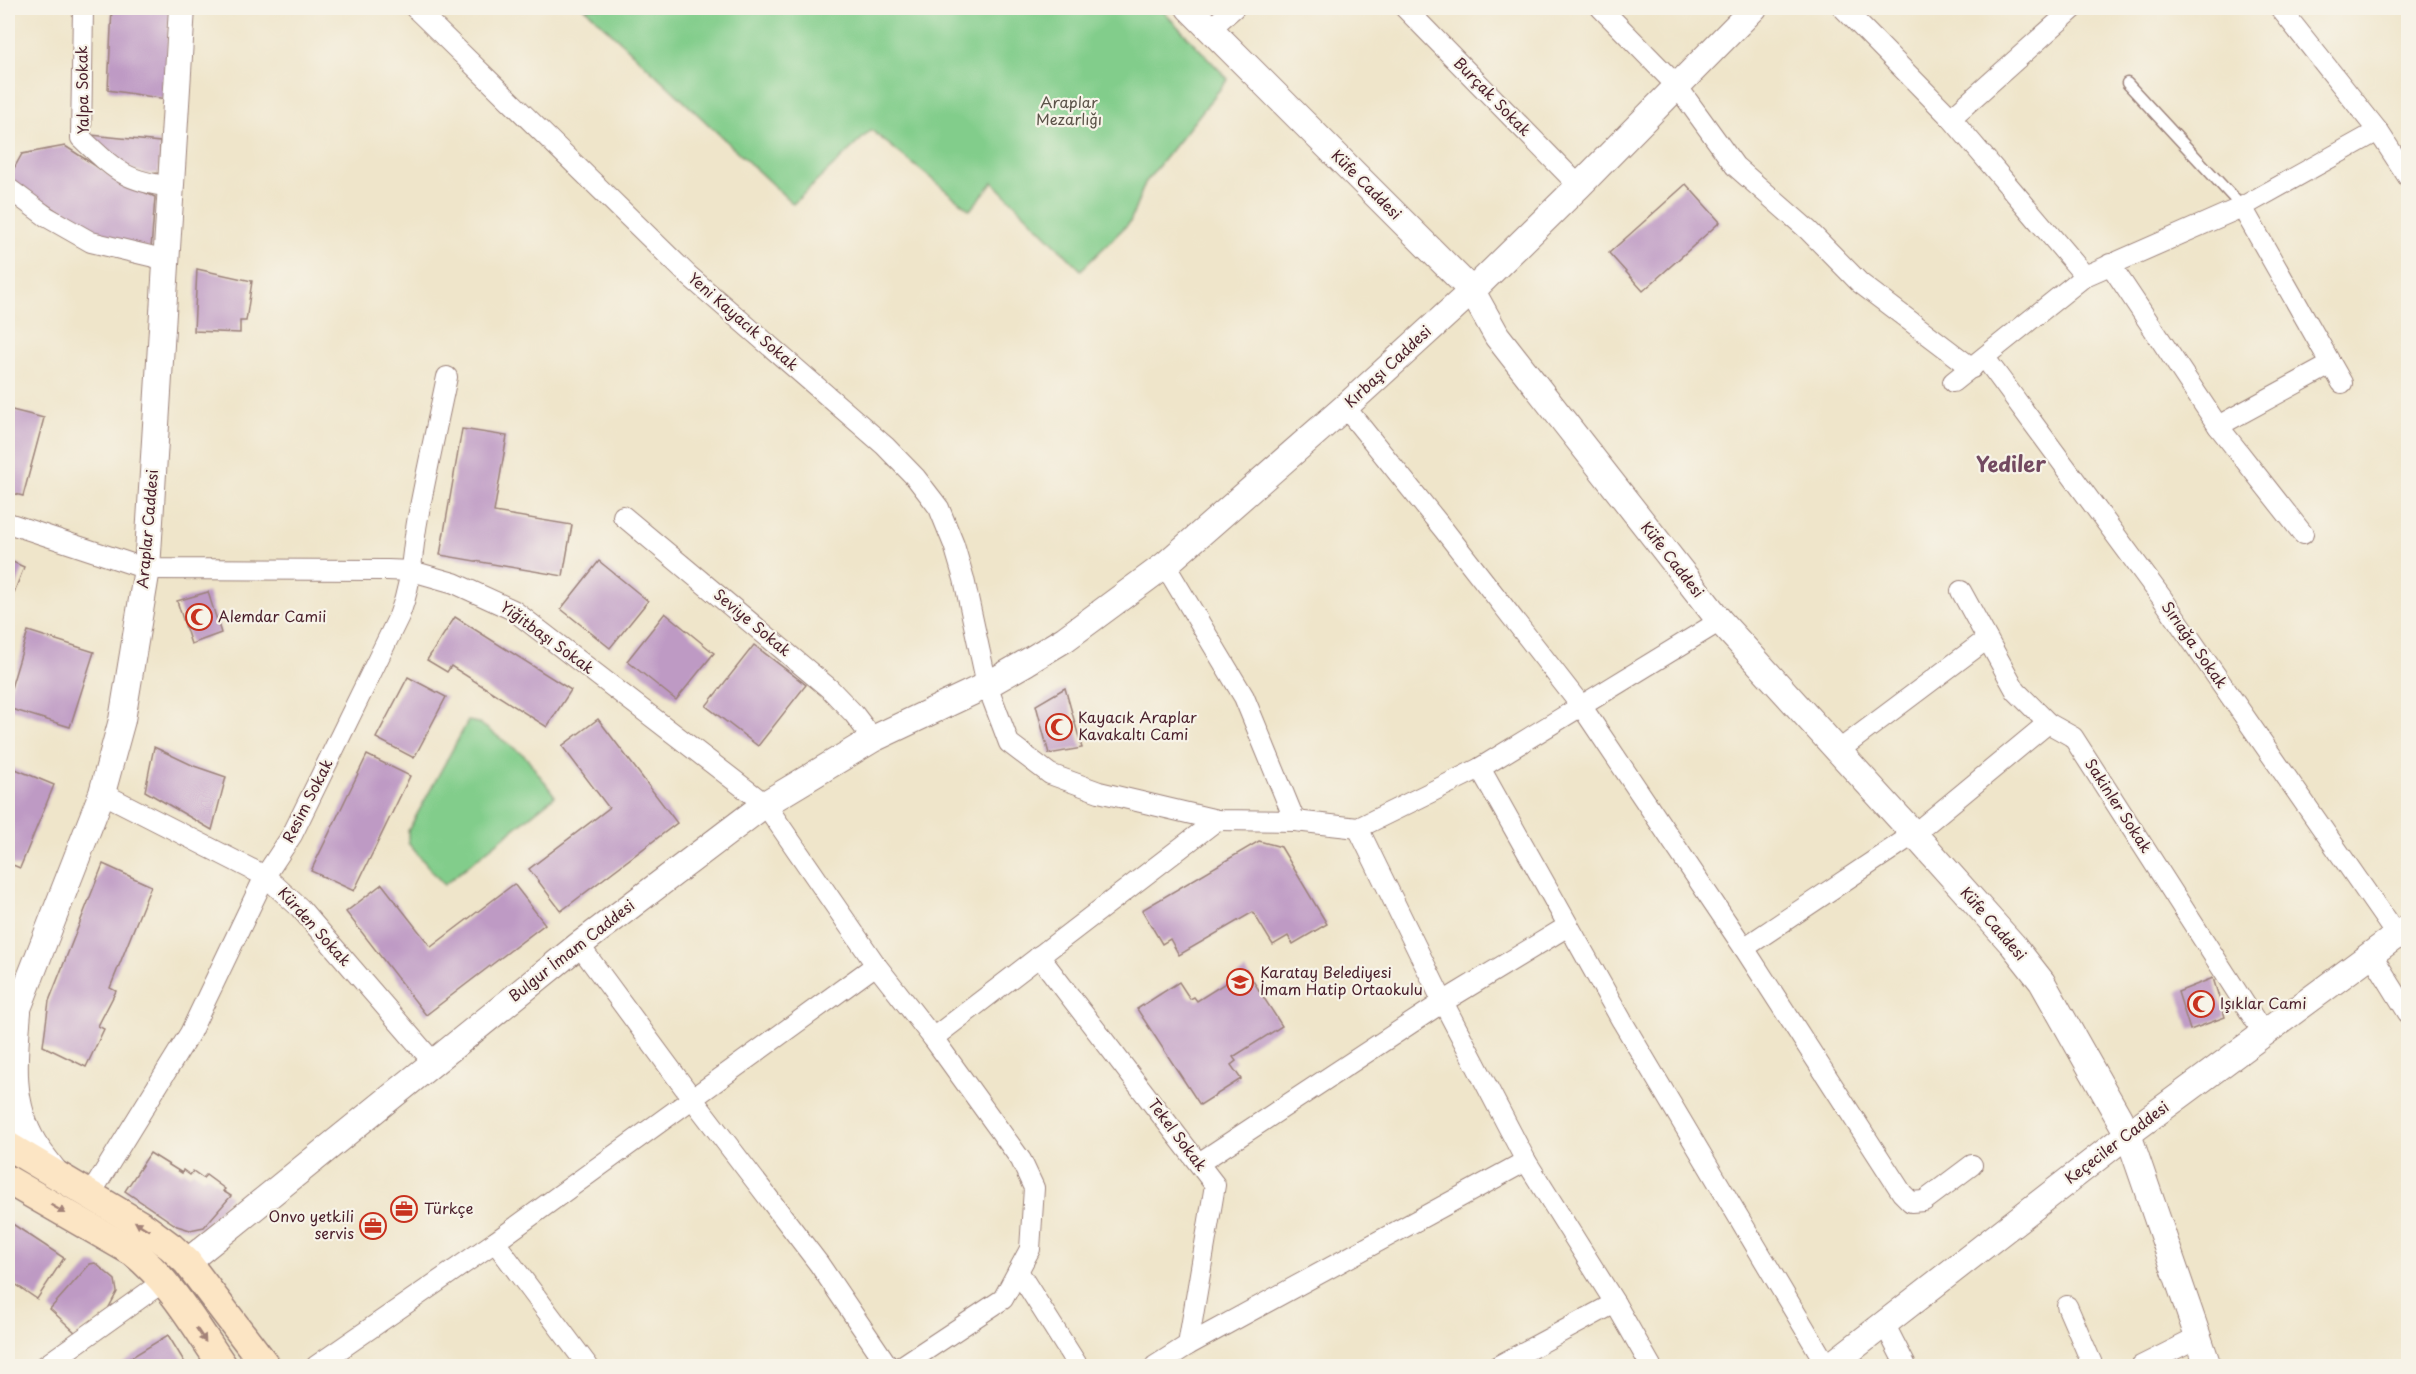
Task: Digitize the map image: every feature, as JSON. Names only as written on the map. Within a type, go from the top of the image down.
[{"type":"main road","points":[[8,1146],[158,1236],[187,1262],[267,1366]]},
{"type":"main road","points":[[13,1186],[133,1252],[148,1264],[164,1281],[223,1366]]},
{"type":"street","name":"Yalpa Sokak","points":[[83,8],[81,138],[115,170],[146,183],[172,187]]},
{"type":"street","name":"Araplar Caddesi","points":[[8,1029],[13,1010],[102,793],[122,720],[147,569],[182,8]]},
{"type":"street","name":"Yeni Kayacık Sokak","points":[[415,8],[687,274],[885,446],[916,478],[939,508],[954,545],[964,579],[987,685],[1009,743],[1050,774],[1099,792],[1217,820],[1295,821],[1358,828]]},
{"type":"street","name":"Küfe Caddesi","points":[[1189,8],[1472,291],[1497,336],[1720,621],[1914,834],[2013,945],[2042,982],[2127,1134],[2208,1366]]},
{"type":"street","points":[[1210,29],[1234,8]]},
{"type":"street","name":"Burçak Sokak","points":[[1405,8],[1579,186]]},
{"type":"street","name":"Sırıağa Sokak","points":[[1601,8],[1677,86],[1735,166],[1808,230],[1860,283],[1978,363],[2162,598],[2403,931]]},
{"type":"street","name":"Kırbaşı Caddesi","points":[[987,685],[1065,639],[1166,565],[1345,408],[1472,291],[1754,8]]},
{"type":"street","points":[[1843,8],[1951,118],[2085,276]]},
{"type":"street","points":[[1951,118],[2074,8]]},
{"type":"street","points":[[2280,8],[2405,164]]},
{"type":"street","points":[[1953,382],[2085,276],[2242,207],[2378,130]]},
{"type":"street","points":[[8,188],[47,217],[91,242],[167,260]]},
{"type":"street","points":[[2242,207],[2342,383]]},
{"type":"street","points":[[2110,264],[2218,426],[2303,534]]},
{"type":"street","points":[[2218,426],[2330,365]]},
{"type":"street","name":"Resim Sokak","points":[[90,1195],[190,1033],[265,876],[292,834],[399,616],[407,595],[412,571],[418,519],[447,377]]},
{"type":"street","points":[[1345,408],[1444,530],[1582,707],[1744,948],[1902,1193],[1911,1202],[1924,1201],[1972,1165]]},
{"type":"street","name":"Seviye Sokak","points":[[623,516],[830,688],[873,739]]},
{"type":"street","name":"Yiğitbaşı Sokak","points":[[8,523],[147,569],[412,571],[454,583],[513,610],[765,804],[876,965],[933,1038],[1021,1160],[1034,1188],[1030,1249],[1003,1299],[902,1366]]},
{"type":"street","points":[[1166,565],[1244,697],[1295,821]]},
{"type":"street","name":"Sakinler Sokak","points":[[1960,591],[2016,691],[2048,723],[2073,737],[2264,1034]]},
{"type":"street","points":[[1651,1366],[1615,1303],[1526,1161],[1443,1002],[1358,828],[1480,768],[1720,621]]},
{"type":"street","points":[[1838,751],[1987,639]]},
{"type":"street","name":"Bulgur İmam Caddesi","points":[[187,1262],[579,945],[765,804],[873,739],[987,685]]},
{"type":"street","points":[[1744,948],[1914,834],[2048,723]]},
{"type":"street","points":[[1480,768],[1622,1021],[1828,1366]]},
{"type":"street","name":"Kürden Sokak","points":[[102,793],[265,876],[300,908],[433,1062]]},
{"type":"street","points":[[933,1038],[1217,820]]},
{"type":"street","points":[[1199,1163],[1443,1002],[1568,926]]},
{"type":"street","name":"Keçeciler Caddesi","points":[[1828,1366],[1885,1325],[2127,1134],[2403,931]]},
{"type":"street","points":[[579,945],[819,1264],[888,1366]]},
{"type":"street","points":[[2372,955],[2409,1013]]},
{"type":"street","name":"Tekel Sokak","points":[[1040,956],[1215,1185],[1188,1345]]},
{"type":"street","points":[[316,1366],[495,1242],[876,965]]},
{"type":"street","points":[[13,1010],[16,1095],[33,1143],[57,1176]]},
{"type":"street","points":[[1155,1366],[1188,1345],[1526,1161]]},
{"type":"street","points":[[495,1242],[588,1366]]},
{"type":"street","points":[[1018,1271],[1078,1366]]},
{"type":"street","points":[[45,1366],[164,1281]]},
{"type":"street","points":[[1498,1366],[1615,1303]]},
{"type":"street","points":[[2067,1306],[2093,1366]]},
{"type":"street","points":[[1885,1325],[1906,1366]]},
{"type":"street","points":[[2141,1366],[2198,1338]]},
{"type":"lane","points":[[2127,83],[2242,207]]},
{"type":"green space","name":"Araplar Mezarlığı","points":[[585,8],[1160,8],[1228,79],[1145,183],[1130,222],[1081,270],[993,182],[970,210],[871,130],[793,204]]},
{"type":"green space","points":[[468,721],[479,723],[525,756],[555,796],[444,885],[408,843],[408,831]]},
{"type":"building","points":[[112,8],[169,8],[166,99],[108,90]]},
{"type":"building","points":[[91,135],[160,142],[159,173],[147,174],[118,165]]},
{"type":"building","points":[[65,146],[119,181],[155,197],[151,249],[95,236],[8,179],[22,154]]},
{"type":"building","points":[[1686,184],[1720,222],[1643,291],[1609,253]]},
{"type":"building","points":[[197,269],[252,281],[246,321],[240,321],[240,333],[194,331]]},
{"type":"building","points":[[8,409],[44,418],[23,496],[8,492]]},
{"type":"building","points":[[462,429],[507,436],[494,512],[572,525],[563,576],[440,555]]},
{"type":"building","points":[[8,560],[24,567],[8,608]]},
{"type":"building","points":[[599,561],[648,601],[610,648],[561,609]]},
{"type":"building","name":"Alemdar Camii","points":[[208,592],[221,633],[191,644],[177,601]]},
{"type":"building","points":[[665,613],[714,653],[676,700],[627,661]]},
{"type":"building","points":[[455,617],[571,690],[547,727],[451,666],[447,672],[427,660]]},
{"type":"building","points":[[28,631],[94,652],[70,727],[8,708],[8,698]]},
{"type":"building","points":[[754,645],[806,685],[758,746],[706,706]]},
{"type":"building","points":[[408,677],[446,697],[414,758],[376,738]]},
{"type":"building","name":"Kayacık Araplar Kavakaltı Cami","points":[[1065,688],[1082,748],[1049,754],[1036,705]]},
{"type":"building","points":[[598,719],[677,823],[561,911],[529,869],[609,808],[562,746]]},
{"type":"building","points":[[154,747],[194,766],[226,777],[212,830],[145,791]]},
{"type":"building","points":[[367,755],[410,776],[354,891],[311,871]]},
{"type":"building","points":[[8,766],[54,785],[20,868],[8,863]]},
{"type":"building","points":[[1259,841],[1281,847],[1327,924],[1293,944],[1288,936],[1273,945],[1253,912],[1179,955],[1170,939],[1162,944],[1142,910]]},
{"type":"building","points":[[103,864],[151,886],[110,988],[116,991],[98,1026],[104,1029],[86,1067],[43,1046],[49,1001]]},
{"type":"building","points":[[382,884],[431,947],[514,884],[545,924],[426,1015],[346,912]]},
{"type":"building","points":[[1246,970],[1282,1026],[1233,1057],[1236,1061],[1231,1065],[1241,1079],[1200,1105],[1137,1009],[1179,982],[1190,999],[1194,997],[1197,1001]]},
{"type":"building","name":"Işıklar Cami","points":[[2213,978],[2225,1017],[2190,1030],[2178,992]]},
{"type":"building","points":[[150,1153],[182,1173],[183,1170],[190,1175],[193,1171],[203,1178],[206,1175],[231,1196],[204,1227],[190,1230],[177,1226],[125,1191]]},
{"type":"building","points":[[8,1221],[64,1258],[37,1299],[8,1279]]},
{"type":"building","points":[[95,1263],[115,1280],[117,1292],[108,1309],[76,1333],[50,1309],[90,1264]]},
{"type":"building","points":[[168,1335],[187,1366],[117,1366]]},
{"type":"place","name":"Alemdar Camii","points":[[199,617]]},
{"type":"place","name":"Kayacık Araplar Kavakaltı Cami","points":[[1059,727]]},
{"type":"place","name":"Karatay Belediyesi İmam Hatip Ortaokulu","points":[[1240,982]]},
{"type":"place","name":"Işıklar Cami","points":[[2201,1004]]},
{"type":"place","name":"Türkçe","points":[[404,1209]]},
{"type":"place","name":"Onvo yetkili servis","points":[[373,1226]]},
{"type":"district","name":"Yediler","points":[[2011,465]]}]
